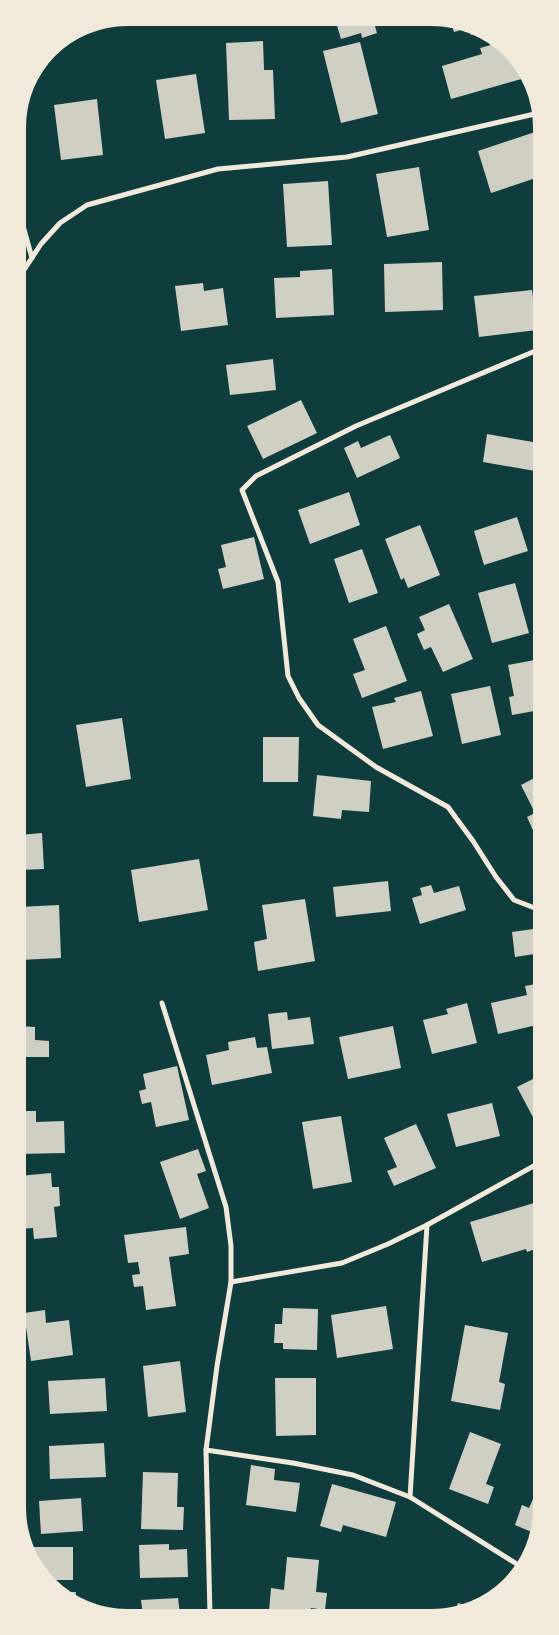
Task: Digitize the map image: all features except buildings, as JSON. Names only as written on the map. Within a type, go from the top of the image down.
[{"type":"street","points":[[26,267],[41,244],[60,223],[87,205],[218,169],[347,157],[532,115]]},
{"type":"street","points":[[26,237],[32,258]]},
{"type":"street","points":[[533,352],[356,426],[256,476],[242,490],[278,582],[288,676],[298,698],[318,725],[376,767],[448,807],[514,900],[533,907]]},
{"type":"street","points":[[162,1003],[226,1207],[231,1246],[231,1282],[206,1450],[210,1609]]},
{"type":"street","points":[[231,1282],[342,1263],[427,1225],[533,1166]]},
{"type":"street","points":[[410,1497],[427,1225]]},
{"type":"street","points":[[206,1450],[293,1463],[353,1476],[410,1497],[516,1563]]}]
